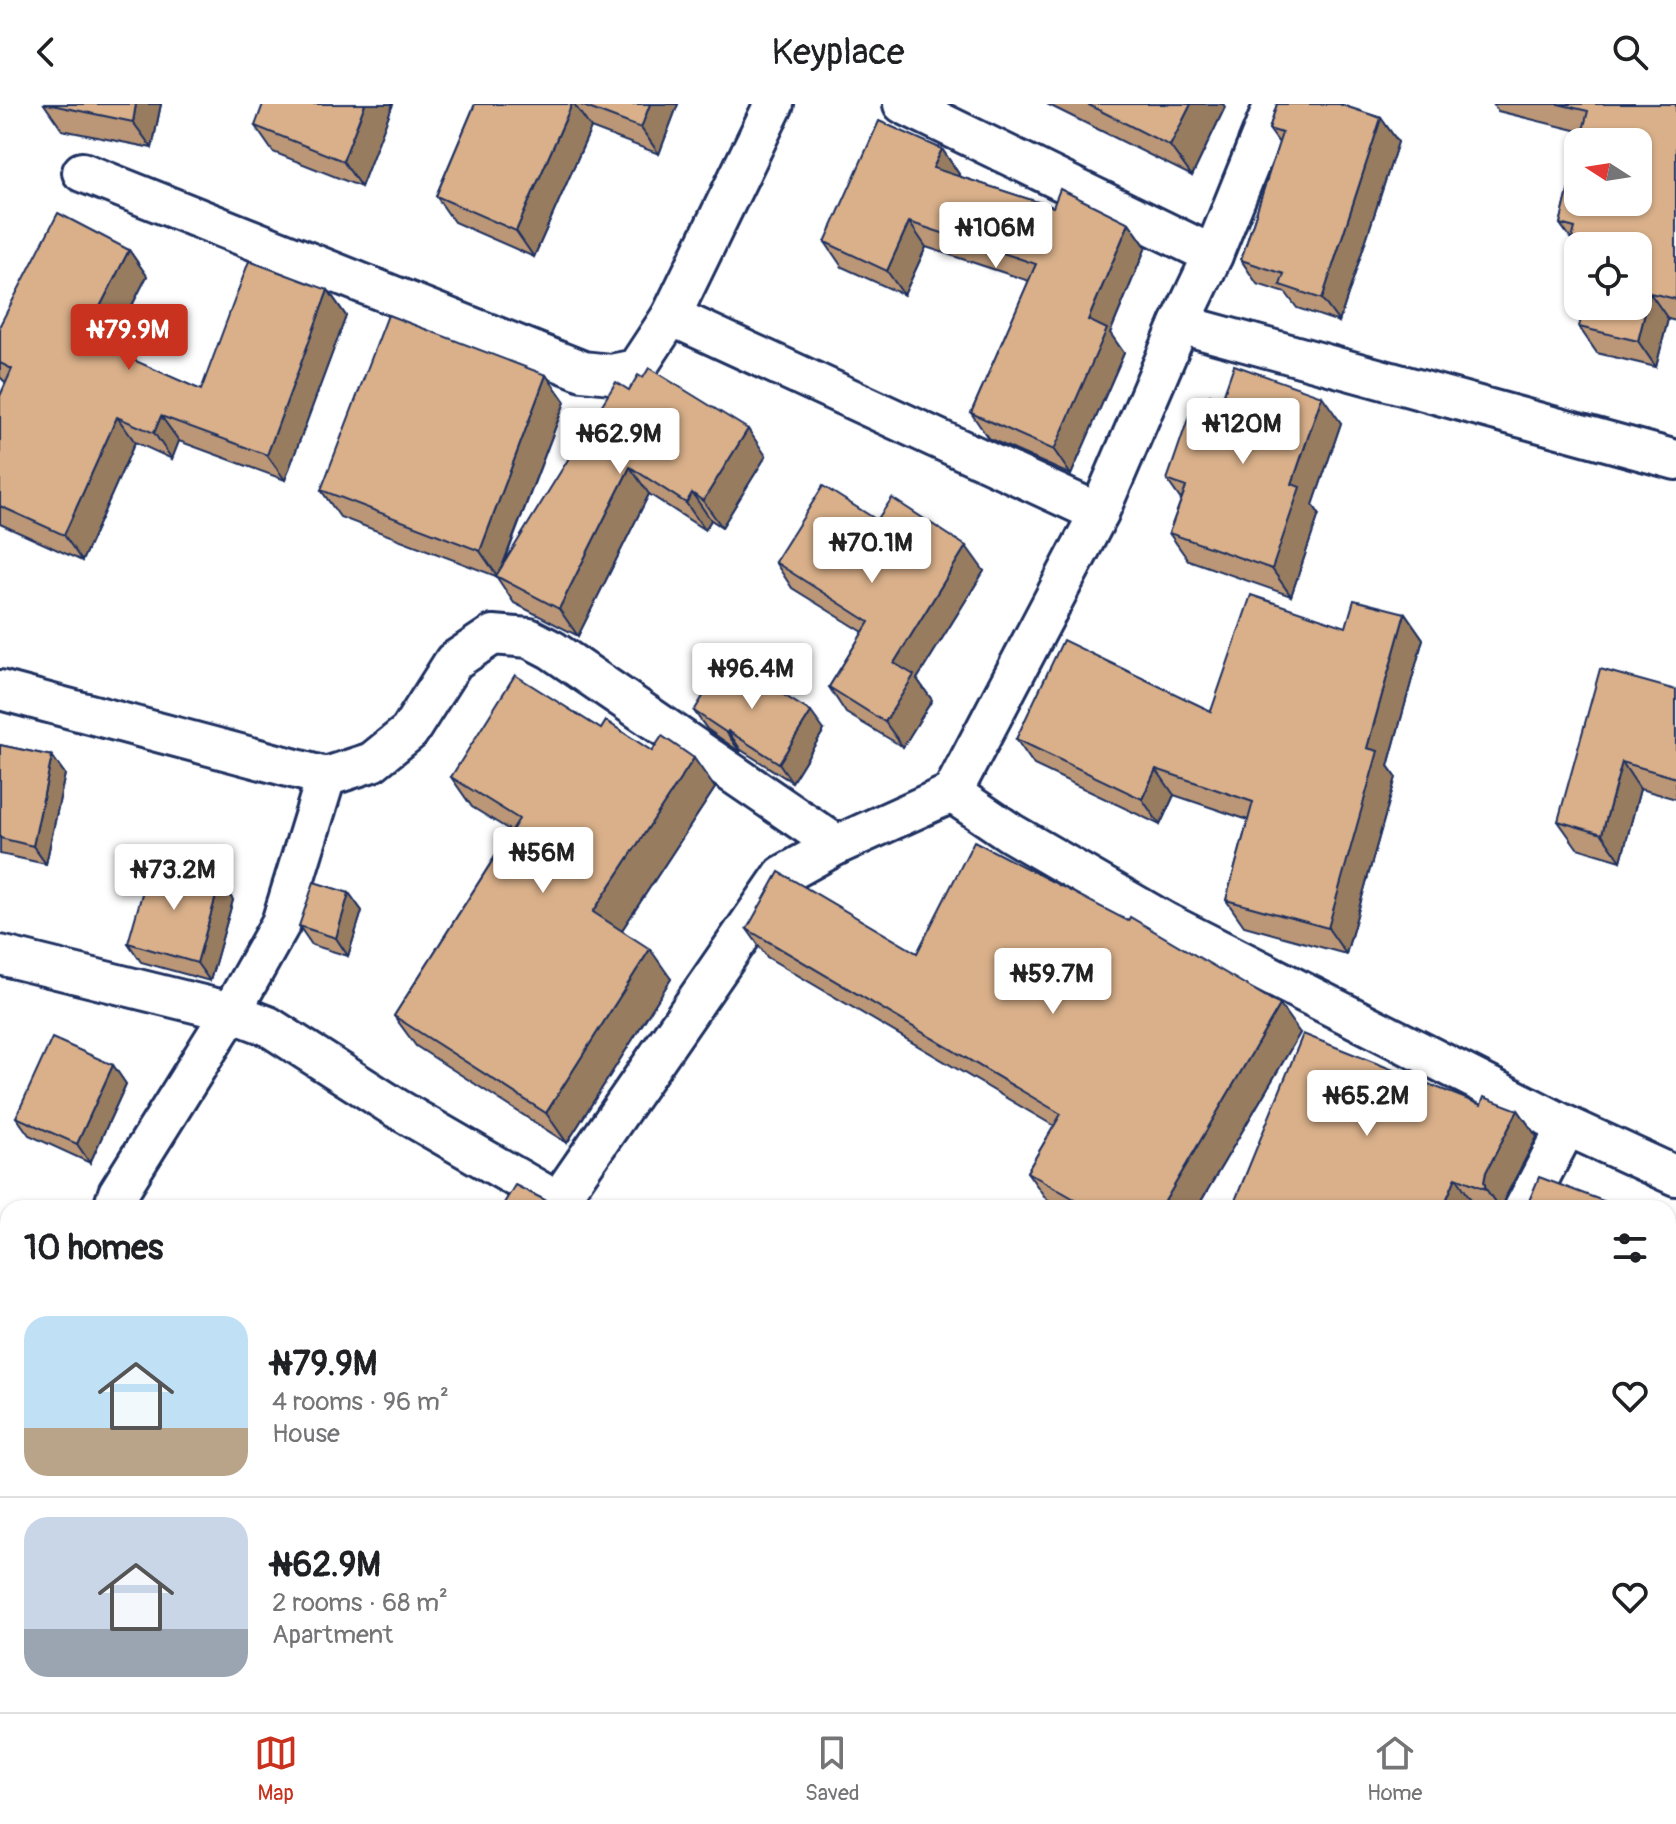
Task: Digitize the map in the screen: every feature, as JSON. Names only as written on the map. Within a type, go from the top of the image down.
[{"type":"street","points":[[82,172],[583,371],[611,374],[636,369],[671,316],[774,104]]},
{"type":"street","points":[[903,104],[1213,255]]},
{"type":"street","points":[[567,1200],[783,875],[837,845],[952,793],[1099,513],[1213,255],[1274,104]]},
{"type":"street","points":[[671,316],[1099,513]]},
{"type":"street","points":[[1180,324],[1676,460]]},
{"type":"street","points":[[0,690],[326,777],[372,762],[409,732],[454,661],[493,635],[529,638],[552,650],[837,845]]},
{"type":"street","points":[[116,1200],[231,1012],[281,923],[326,777]]},
{"type":"street","points":[[952,793],[1011,833],[1165,922],[1567,1126],[1676,1176]]},
{"type":"street","points":[[0,955],[231,1012],[268,1026],[396,1108],[557,1200]]},
{"type":"street","points":[[1528,1200],[1567,1126]]},
{"type":"building","points":[[47,104],[136,104],[133,122]]},
{"type":"building","points":[[263,104],[365,104],[343,161],[255,126]]},
{"type":"building","points":[[475,104],[572,104],[516,231],[436,196]]},
{"type":"building","points":[[578,104],[650,104],[641,128]]},
{"type":"building","points":[[1087,104],[1191,104],[1170,146]]},
{"type":"building","points":[[1277,104],[1339,104],[1381,118],[1322,299],[1280,285],[1284,274],[1241,260],[1282,133],[1269,129]]},
{"type":"building","points":[[1558,104],[1676,104],[1676,299],[1652,293],[1652,232],[1574,232],[1575,228],[1560,224],[1564,208],[1564,216],[1652,216],[1652,128],[1584,128],[1588,111]]},
{"type":"building","points":[[879,121],[942,149],[933,168],[1053,207],[1060,189],[1129,223],[1088,320],[1107,329],[1054,450],[971,413],[1036,264],[909,222],[887,271],[825,242]]},
{"type":"building","points":[[58,213],[129,250],[84,338],[201,390],[249,261],[328,290],[267,455],[161,416],[154,433],[117,417],[64,535],[0,506],[0,396],[12,369],[0,363],[0,325]]},
{"type":"building","points":[[388,315],[546,375],[480,551],[321,490]]},
{"type":"building","points":[[1581,320],[1643,320],[1638,341],[1579,327]]},
{"type":"building","points":[[1234,365],[1322,396],[1292,484],[1300,487],[1272,569],[1169,533],[1186,487],[1167,480],[1189,416],[1201,420],[1210,395],[1222,399]]},
{"type":"building","points":[[649,368],[748,429],[703,501],[692,493],[686,503],[630,467],[559,609],[496,576],[616,382],[629,390],[638,375],[643,378]]},
{"type":"building","points":[[823,486],[877,520],[892,498],[966,546],[894,663],[914,675],[885,722],[829,687],[869,622],[775,562]]},
{"type":"building","points":[[1251,595],[1346,627],[1354,600],[1405,613],[1367,748],[1378,751],[1328,928],[1226,900],[1253,802],[1156,769],[1142,799],[1016,739],[1063,640],[1211,711]]},
{"type":"building","points":[[726,659],[811,712],[779,763],[694,711]]},
{"type":"building","points":[[1600,669],[1676,690],[1676,778],[1622,762],[1602,834],[1558,821]]},
{"type":"building","points":[[515,675],[601,729],[606,721],[652,751],[662,736],[694,758],[593,912],[650,949],[546,1113],[394,1016],[519,819],[451,777]]},
{"type":"building","points":[[0,745],[52,756],[33,846],[0,838]]},
{"type":"building","points":[[974,841],[1128,921],[1130,917],[1280,1005],[1166,1200],[1076,1200],[1027,1172],[1061,1114],[747,929],[779,872],[917,953]]},
{"type":"building","points":[[151,862],[220,882],[197,963],[128,943]]},
{"type":"building","points":[[314,882],[349,893],[336,938],[299,926]]},
{"type":"building","points":[[1303,1034],[1481,1105],[1484,1097],[1518,1110],[1486,1172],[1486,1189],[1456,1177],[1446,1200],[1235,1200]]},
{"type":"building","points":[[52,1038],[113,1065],[77,1144],[16,1117]]},
{"type":"building","points":[[1539,1177],[1601,1200],[1529,1200]]},
{"type":"building","points":[[515,1185],[545,1200],[506,1200]]}]
